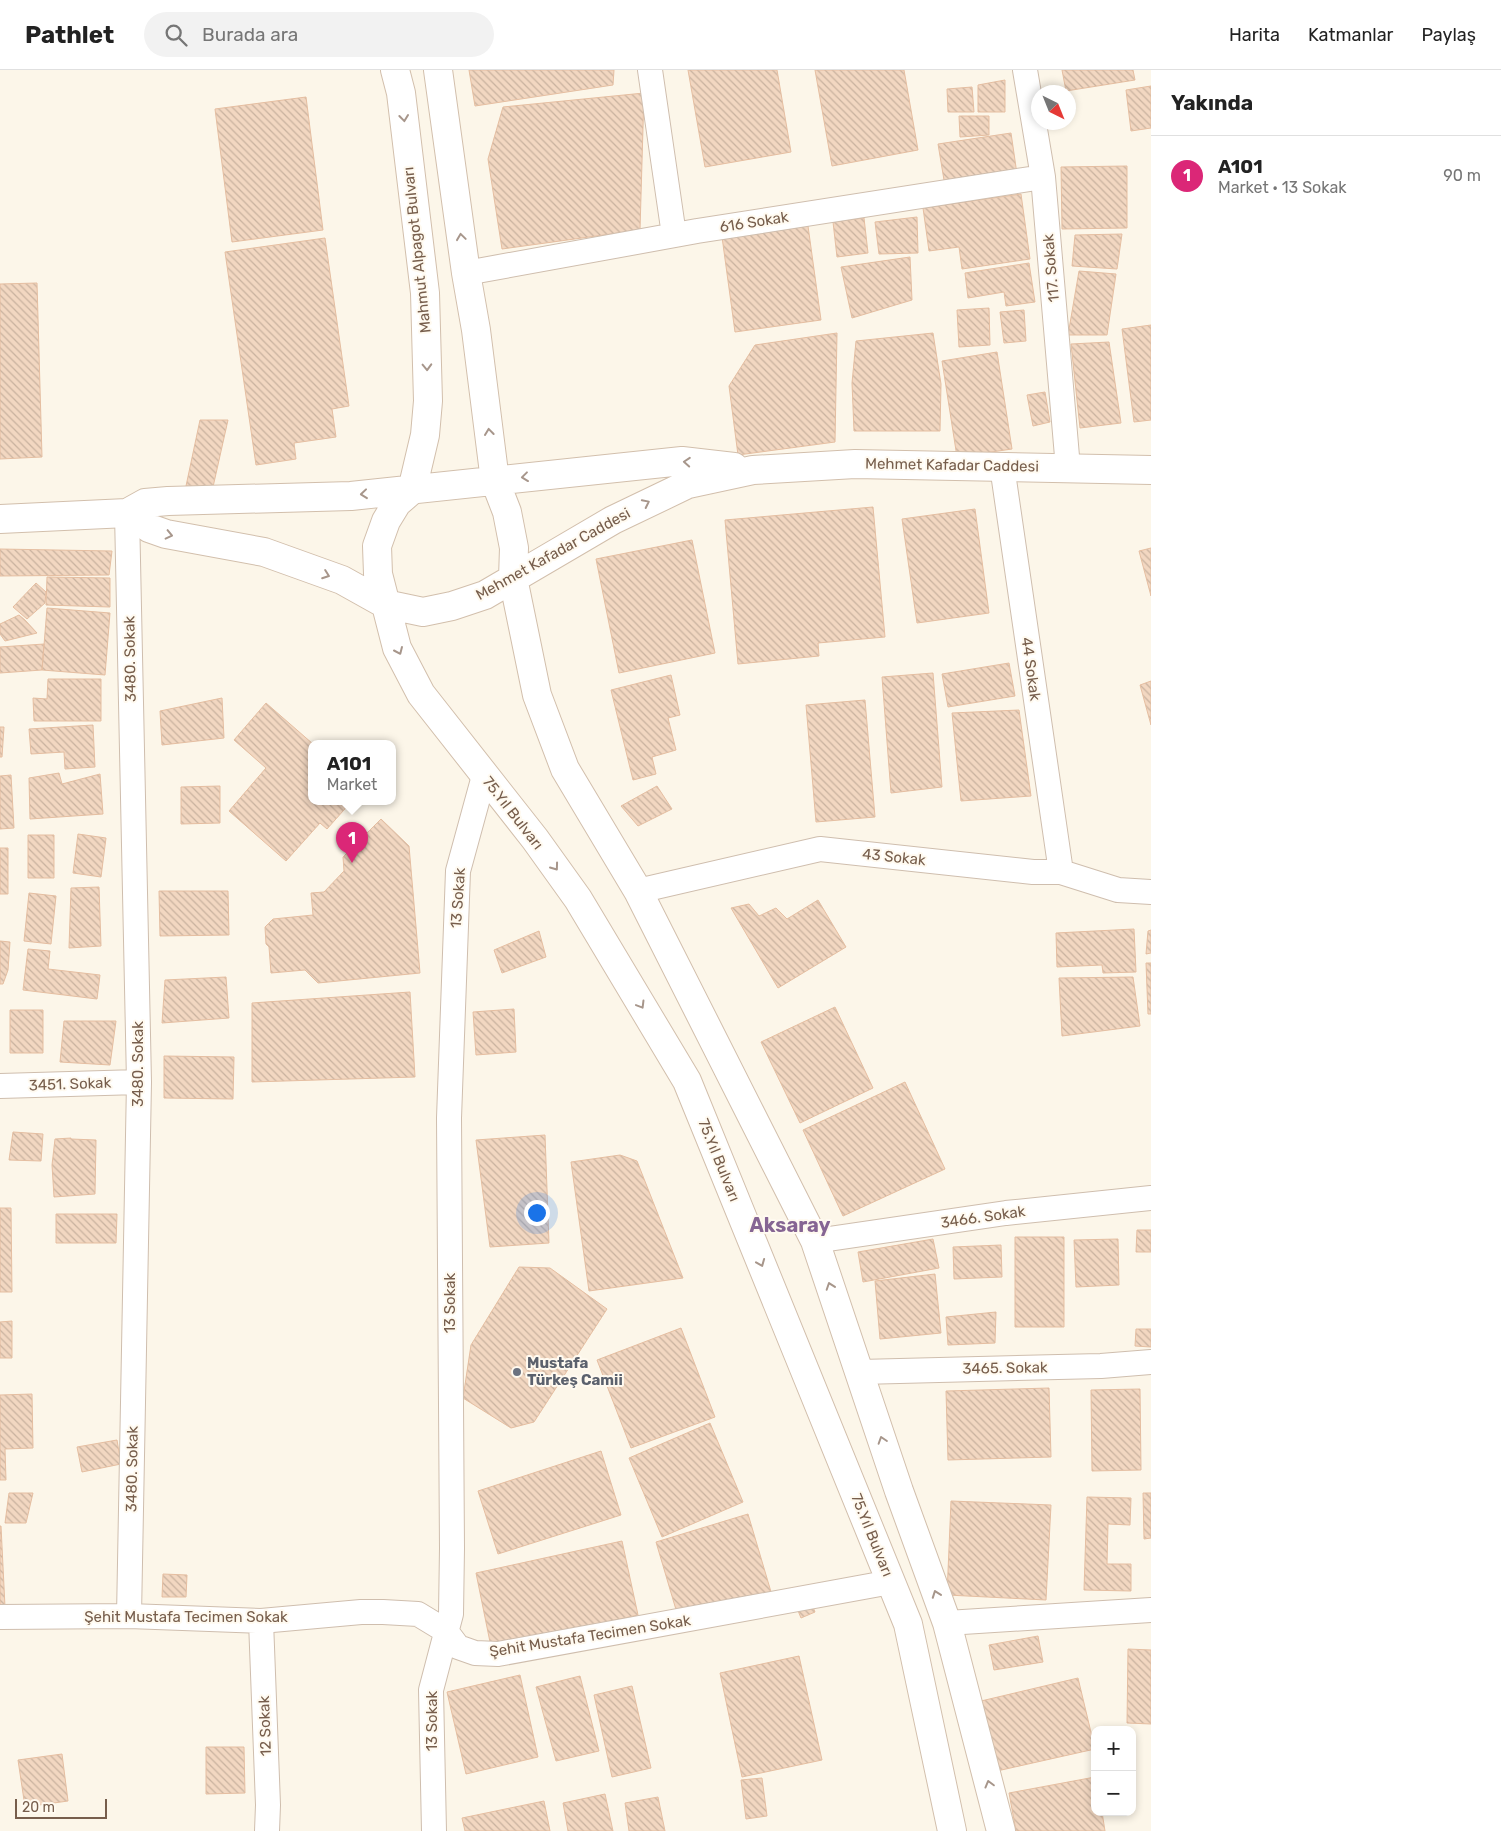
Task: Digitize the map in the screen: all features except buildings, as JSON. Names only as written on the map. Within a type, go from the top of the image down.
[{"type":"main road","name":"Mahmut Alpagot Bulvarı","points":[[395,70],[400,93],[425,293],[428,401],[425,435],[412,490]]},
{"type":"main road","points":[[438,70],[466,273],[476,330],[495,481],[508,512],[514,548],[513,578],[537,696],[570,777],[638,891],[815,1241],[899,1490],[947,1623],[1001,1831]]},
{"type":"main road","name":"Mehmet Kafadar Caddesi","points":[[0,519],[127,512],[145,503],[168,501],[351,496],[682,461],[752,470]]},
{"type":"main road","name":"Mehmet Kafadar Caddesi","points":[[127,512],[149,528],[166,534],[264,552],[342,580],[385,604],[423,612],[452,606],[485,595],[613,520],[688,484],[752,470],[855,464],[1151,470]]},
{"type":"main road","points":[[385,604],[378,574],[377,546],[386,520],[397,503],[412,490]]},
{"type":"main road","name":"75.Yıl Bulvarı","points":[[385,604],[397,648],[421,694],[535,839],[578,900],[687,1081],[908,1624],[952,1831]]},
{"type":"street","points":[[650,70],[674,235]]},
{"type":"street","name":"117. Sokak","points":[[1025,70],[1043,177],[1068,468]]},
{"type":"street","name":"616 Sokak","points":[[466,273],[674,235],[1043,177]]},
{"type":"street","name":"44 Sokak","points":[[1002,466],[1061,872]]},
{"type":"street","name":"3480. Sokak","points":[[127,512],[139,1082],[129,1616]]},
{"type":"street","name":"13 Sokak","points":[[434,1831],[431,1690],[451,1614],[449,1118],[458,871],[484,776]]},
{"type":"street","name":"43 Sokak","points":[[638,891],[820,849],[1033,872],[1061,872],[1118,890],[1151,892]]},
{"type":"street","name":"3451. Sokak","points":[[0,1086],[139,1082]]},
{"type":"street","name":"3466. Sokak","points":[[815,1241],[1006,1213],[1151,1198]]},
{"type":"street","name":"3465. Sokak","points":[[860,1372],[1100,1366],[1151,1362]]},
{"type":"street","name":"Şehit Mustafa Tecimen Sokak","points":[[0,1617],[129,1616],[261,1621],[383,1612],[418,1614],[446,1631],[458,1647],[475,1654],[498,1654],[891,1582]]},
{"type":"street","points":[[947,1623],[1151,1610]]},
{"type":"street","name":"12 Sokak","points":[[261,1621],[268,1805],[267,1831]]},
{"type":"place","name":"A101","points":[[352,863]]},
{"type":"place","name":"Mustafa Türkeş Camii","points":[[517,1372]]},
{"type":"district","name":"Aksaray","points":[[790,1225]]}]
